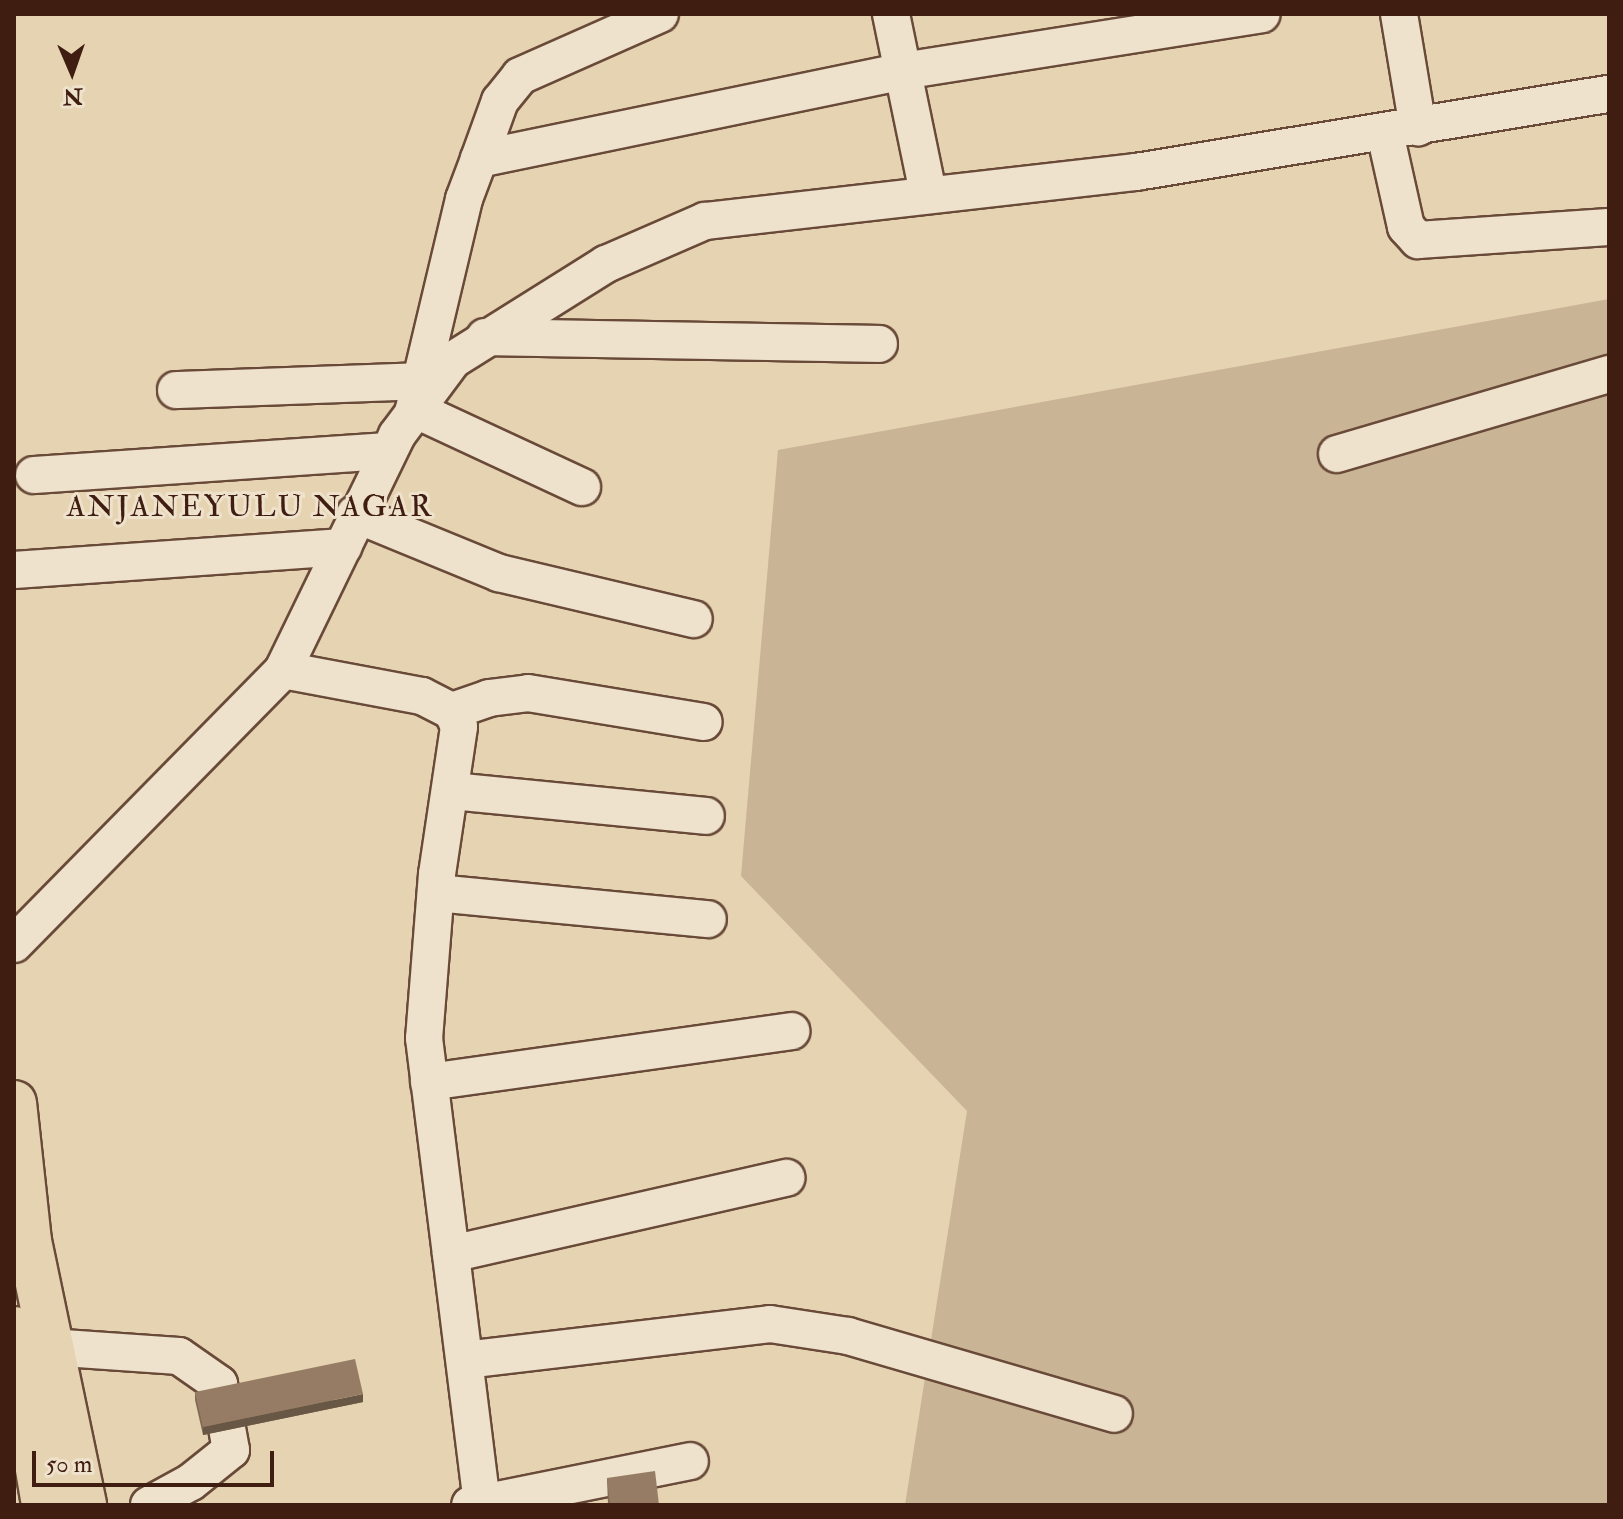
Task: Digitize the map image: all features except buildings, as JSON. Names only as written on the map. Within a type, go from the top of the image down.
[{"type":"main road","points":[[14,1103],[29,1241],[32,1338],[44,1505]]},
{"type":"main road","points":[[32,1338],[84,1505]]},
{"type":"street","points":[[14,944],[283,670],[417,395],[479,159],[500,101],[520,76],[660,14]]},
{"type":"street","points":[[891,14],[928,193]]},
{"type":"street","points":[[479,159],[903,71],[1261,14]]},
{"type":"street","points":[[1399,14],[1406,227],[1418,240],[1609,227]]},
{"type":"street","points":[[417,395],[453,360],[483,337],[606,264],[705,221],[928,193],[1136,172],[1609,94]]},
{"type":"street","points":[[483,337],[879,344]]},
{"type":"street","points":[[1337,454],[1609,374]]},
{"type":"street","points":[[176,390],[417,395],[582,487]]},
{"type":"street","points":[[34,475],[388,451]]},
{"type":"street","points":[[14,570],[349,530],[499,573],[694,619]]},
{"type":"street","points":[[283,670],[422,696],[452,711],[489,698],[528,693],[704,722]]},
{"type":"street","points":[[452,711],[460,745],[436,893],[424,1038],[465,1360],[476,1504],[690,1461]]},
{"type":"street","points":[[452,791],[706,816]]},
{"type":"street","points":[[436,893],[708,919]]},
{"type":"street","points":[[429,1082],[791,1031]]},
{"type":"street","points":[[451,1254],[786,1178]]},
{"type":"street","points":[[465,1360],[770,1324],[848,1336],[1114,1414]]},
{"type":"street","points":[[32,1338],[179,1356],[219,1384],[231,1450],[191,1482],[149,1505]]},
{"type":"shaded area","points":[[1609,299],[1609,1505],[905,1505],[967,1111],[741,876],[778,450]]},
{"type":"district","name":"ANJANEYULU NAGAR","points":[[250,507]]}]
